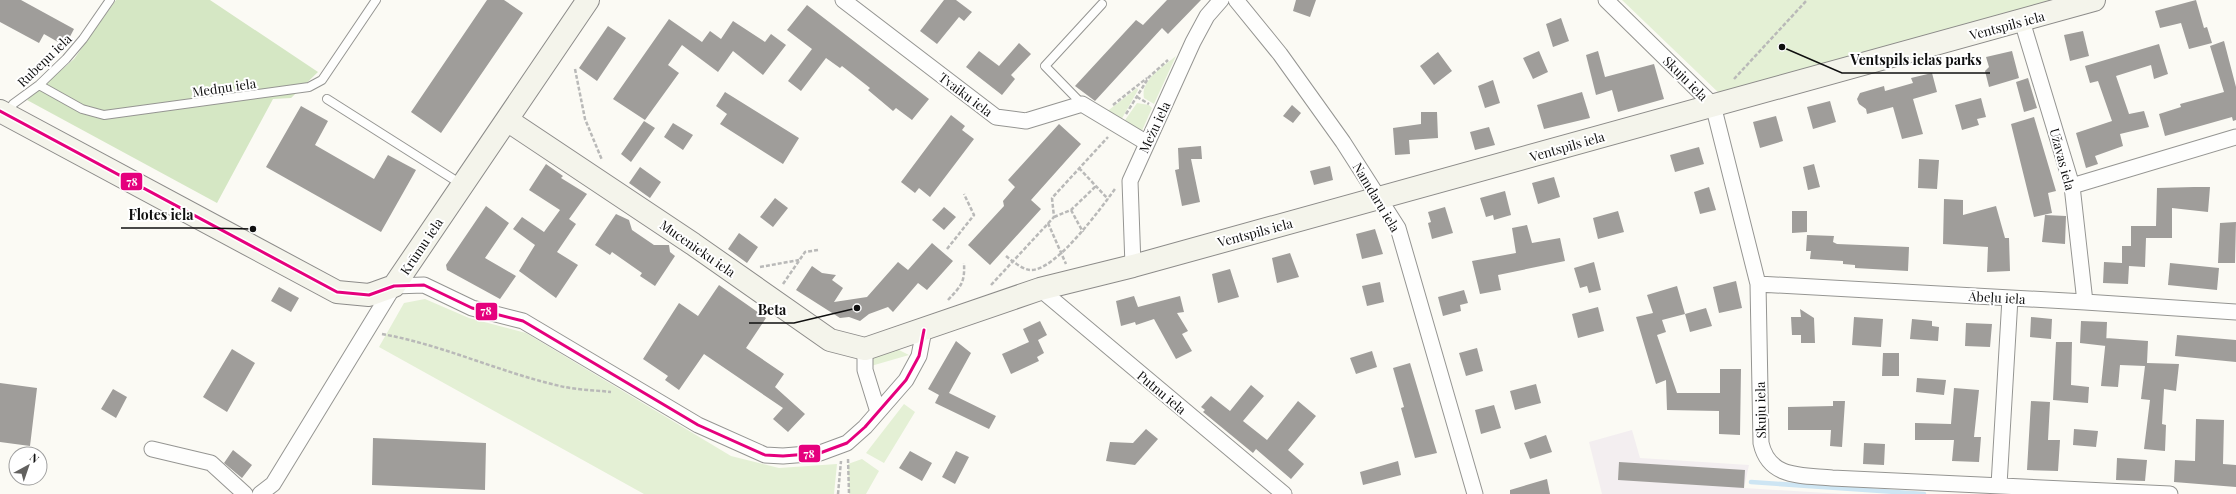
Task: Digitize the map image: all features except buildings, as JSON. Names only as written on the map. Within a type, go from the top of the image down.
[{"type":"street","name":"Krūmu iela","points":[[260,494],[273,484],[365,331],[394,286],[588,0]]},
{"type":"street","name":"Tvaiku iela","points":[[843,0],[996,117],[1026,121],[1082,104]]},
{"type":"street","name":"Mežu iela","points":[[1133,266],[1130,181],[1193,42],[1208,16],[1220,0]]},
{"type":"street","name":"Namdaru iela","points":[[1236,0],[1280,54],[1344,142],[1398,228],[1475,494]]},
{"type":"street","name":"Skuju iela","points":[[1606,0],[1713,105],[1758,284],[1761,443],[1764,456],[1771,464],[1783,472],[1832,478],[2170,494]]},
{"type":"street","name":"Ventspils iela","points":[[1040,289],[1133,266],[2094,0]]},
{"type":"street","name":"Užavas iela","points":[[2022,21],[2072,186],[2085,302]]},
{"type":"street","points":[[1082,104],[1147,143]]},
{"type":"street","points":[[3,113],[337,292],[369,296],[394,286],[424,286],[472,308],[523,321],[698,425],[744,448],[765,455],[783,456],[820,453],[847,443],[878,412],[906,380],[919,356],[924,330]]},
{"type":"street","name":"Mucenieku iela","points":[[507,120],[693,244],[830,340],[865,349]]},
{"type":"street","points":[[2072,186],[2236,137]]},
{"type":"street","name":"Ābeļu iela","points":[[1758,284],[2236,312]]},
{"type":"street","points":[[878,412],[864,370],[865,349],[1040,289]]},
{"type":"street","name":"Putnu iela","points":[[1040,289],[1284,494]]},
{"type":"street","points":[[1999,485],[2010,298]]},
{"type":"street","points":[[152,449],[211,463],[245,494]]},
{"type":"lane","name":"Rubeņu iela","points":[[3,113],[39,85],[79,44],[110,0]]},
{"type":"lane","name":"Medņu iela","points":[[39,85],[82,109],[104,115],[309,87],[322,80],[376,0]]},
{"type":"lane","points":[[1082,104],[1044,66],[1102,4]]},
{"type":"lane","points":[[327,99],[462,185]]},
{"type":"path","points":[[1713,105],[1807,0]]},
{"type":"path","points":[[1100,115],[1149,77],[1170,58]]},
{"type":"path","points":[[575,69],[585,120],[604,166]]},
{"type":"path","points":[[1054,217],[1052,198],[1118,126],[1149,77]]},
{"type":"path","points":[[1137,97],[1155,107]]},
{"type":"path","points":[[1080,168],[1108,199]]},
{"type":"path","points":[[1006,256],[1013,262],[1028,270],[1037,269],[1060,253],[1083,232],[1119,184]]},
{"type":"path","points":[[991,286],[1048,222],[1054,217],[1071,210],[1096,186]]},
{"type":"path","points":[[947,249],[974,215],[964,194]]},
{"type":"path","points":[[1071,210],[1083,232]]},
{"type":"path","points":[[1048,222],[1060,253],[1074,281]]},
{"type":"path","points":[[779,290],[805,252],[818,250]]},
{"type":"path","points":[[757,268],[799,260]]},
{"type":"path","points":[[946,303],[959,288],[965,278],[964,263]]},
{"type":"path","points":[[365,331],[410,339],[509,372],[561,386],[614,392]]},
{"type":"path","points":[[847,443],[849,494]]},
{"type":"path","points":[[838,494],[841,464]]},
{"type":"shaded area","points":[[1632,430],[1640,458],[1749,465],[1744,488],[1843,494],[1602,494],[1589,442]]},
{"type":"green space","points":[[116,0],[210,0],[318,72],[291,98],[273,99],[217,203],[27,100],[74,59]]},
{"type":"green space","points":[[1622,0],[2062,0],[1721,95]]},
{"type":"green space","points":[[1176,56],[1154,104],[1144,98],[1144,91],[1149,79]]},
{"type":"green space","points":[[1137,88],[1138,90],[1120,122],[1105,113]]},
{"type":"green space","points":[[1137,103],[1149,105],[1152,108],[1141,133],[1123,123]]},
{"type":"green space","points":[[425,299],[469,318],[526,333],[731,456],[779,468],[837,464],[834,494],[644,494],[379,347],[404,303]]},
{"type":"green space","points":[[897,349],[909,355],[871,366],[874,357]]},
{"type":"green space","points":[[904,404],[915,412],[884,463],[866,453]]},
{"type":"green space","points":[[862,459],[879,471],[866,494],[849,494],[848,464]]},
{"type":"waterway","points":[[1751,482],[1924,494]]},
{"type":"transit line","name":"78","points":[[0,111],[337,292],[369,295],[394,286],[424,285],[472,308],[523,321],[698,425],[765,455],[783,456],[820,453],[847,443],[865,427],[906,380],[919,356],[924,330]]},
{"type":"place","name":"Ventspils ielas parks","points":[[1782,47]]},
{"type":"place","name":"Flotes iela","points":[[253,229]]},
{"type":"place","name":"Beta","points":[[857,308]]}]
